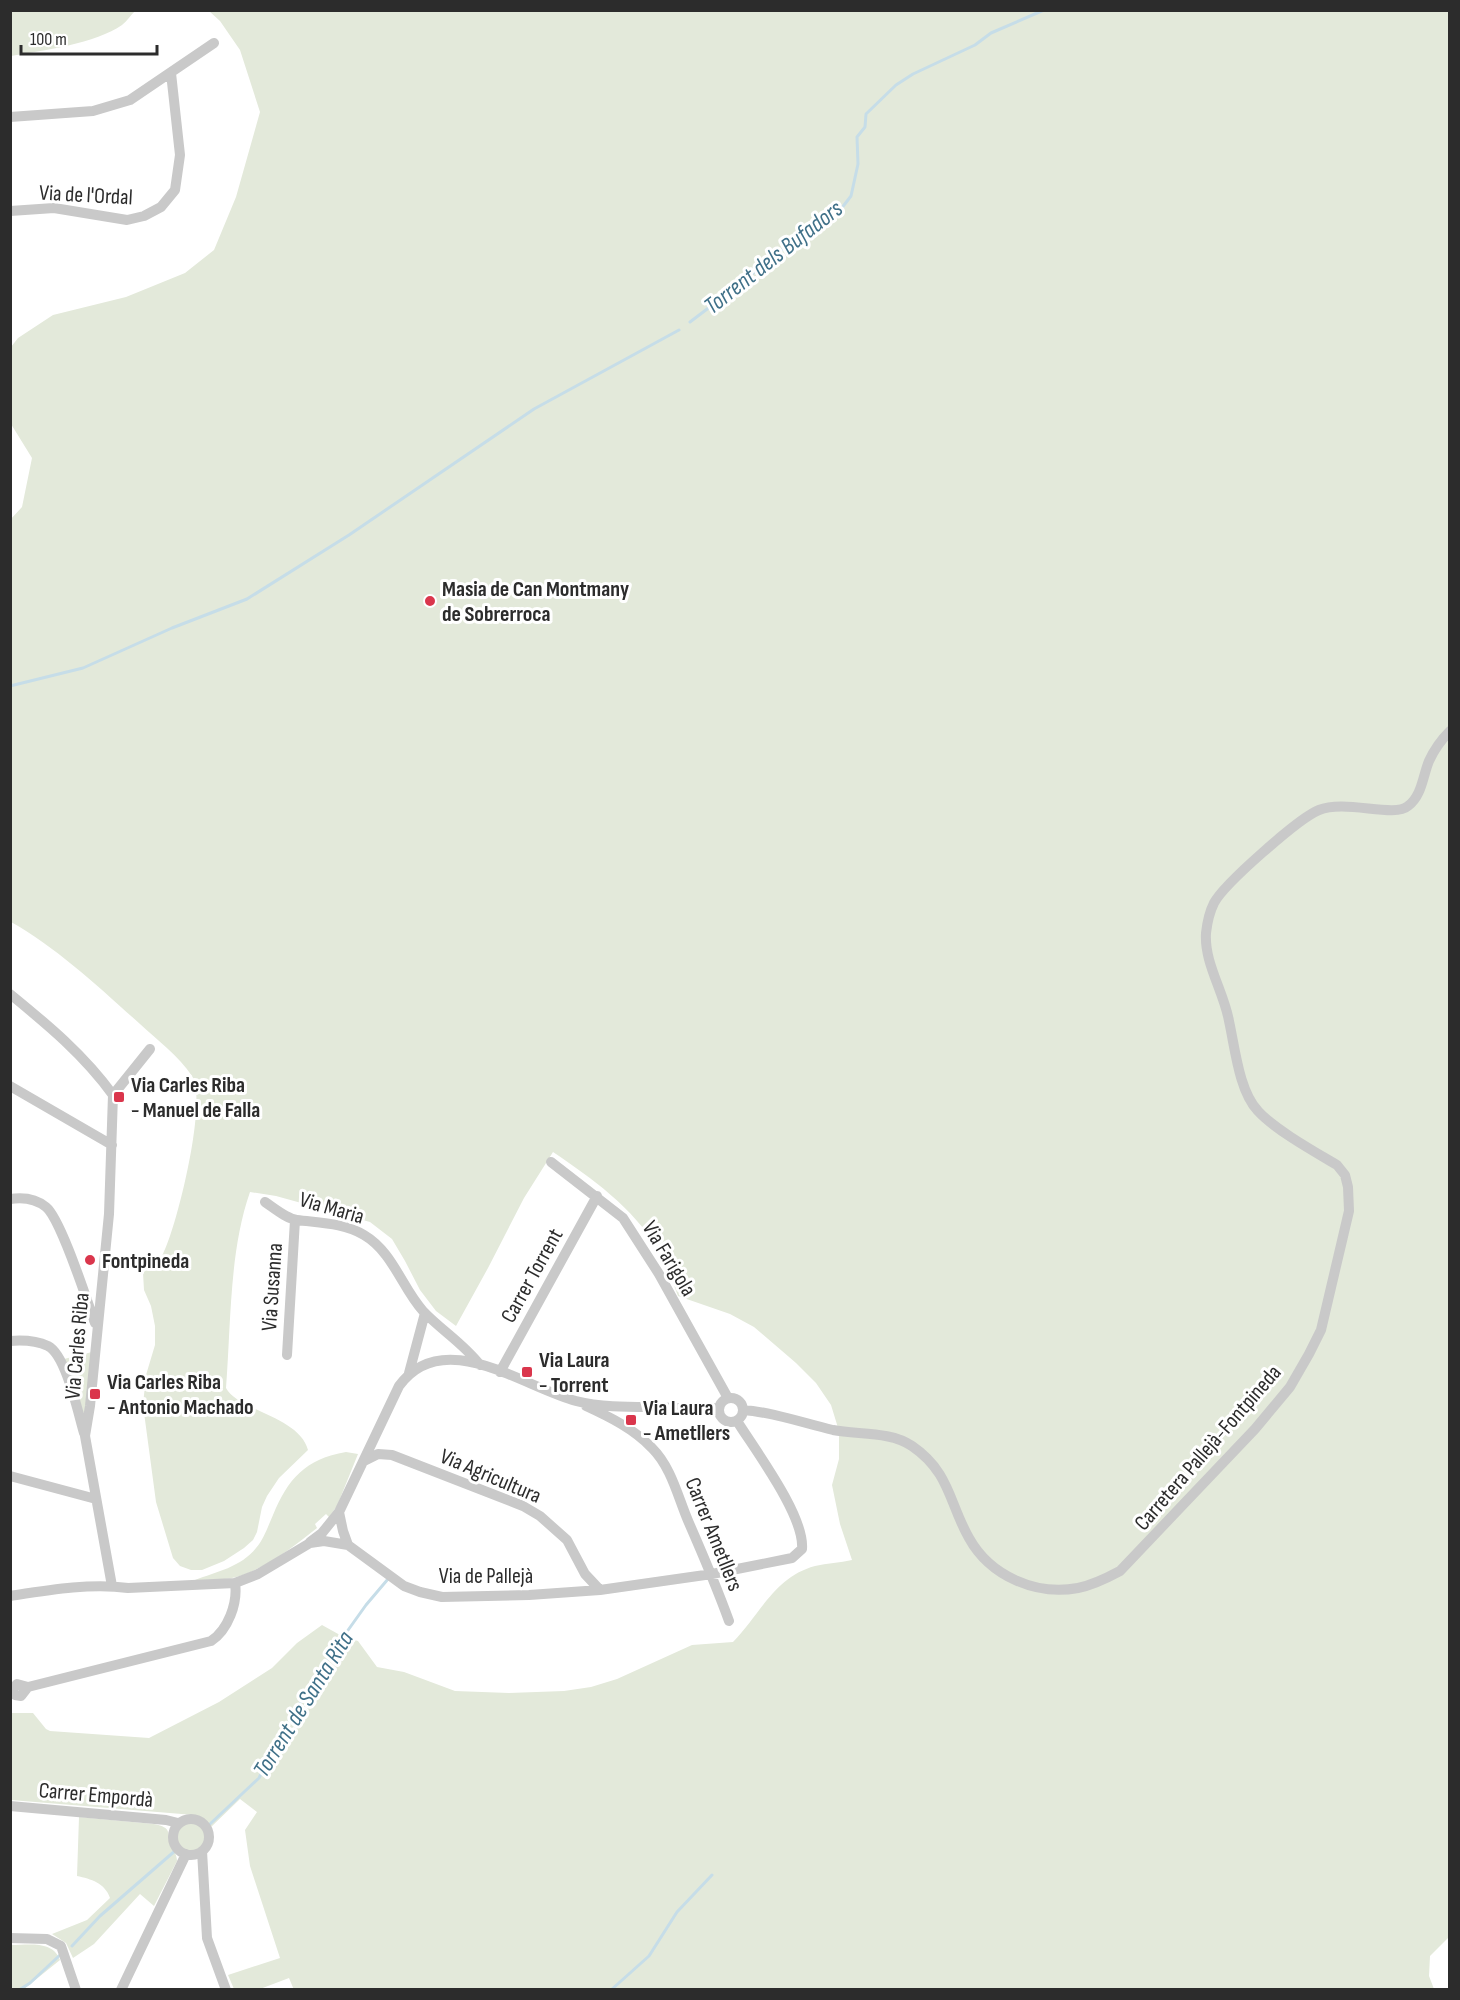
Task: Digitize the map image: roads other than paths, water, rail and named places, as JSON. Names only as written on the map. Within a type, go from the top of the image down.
[{"type":"street","points":[[10,117],[93,111],[130,100],[214,43]]},
{"type":"street","name":"Via de l'Ordal","points":[[10,211],[54,208],[127,220],[144,216],[161,207],[175,190],[180,155],[171,74]]},
{"type":"street","name":"Carretera Pallejà-Fontpineda","points":[[743,1410],[840,1431],[894,1438],[911,1446],[925,1457],[946,1483],[968,1538],[980,1556],[996,1570],[1028,1586],[1047,1590],[1077,1588],[1100,1582],[1120,1571],[1254,1429],[1290,1387],[1321,1330],[1349,1211],[1345,1175],[1337,1165],[1270,1122],[1257,1110],[1246,1090],[1237,1060],[1226,1005],[1207,951],[1206,933],[1214,903],[1231,882],[1294,826],[1319,810],[1351,805],[1396,811],[1406,808],[1416,796],[1434,752],[1449,731]]},
{"type":"street","points":[[10,994],[64,1040],[99,1076],[112,1095],[150,1049]]},
{"type":"street","points":[[10,1086],[112,1145]]},
{"type":"street","name":"Via Carles Riba","points":[[112,1095],[109,1214],[86,1436],[112,1586]]},
{"type":"street","name":"Via Farigola","points":[[551,1162],[623,1218],[659,1274],[728,1398]]},
{"type":"street","name":"Carrer Torrent","points":[[500,1372],[597,1196]]},
{"type":"street","points":[[10,1198],[26,1197],[47,1207],[65,1241],[97,1327]]},
{"type":"street","name":"Via Maria","points":[[265,1202],[295,1220],[347,1228],[365,1236],[388,1257],[414,1301],[468,1350],[481,1365]]},
{"type":"street","name":"Via Susanna","points":[[286,1355],[295,1220]]},
{"type":"street","points":[[409,1374],[425,1313]]},
{"type":"street","points":[[10,1341],[23,1340],[50,1347],[63,1363],[86,1436]]},
{"type":"street","points":[[10,1596],[52,1590],[112,1586],[128,1588],[235,1583],[258,1574],[310,1543],[322,1533],[339,1512],[399,1386],[409,1374],[433,1360],[460,1359],[575,1400],[626,1407],[718,1408]]},
{"type":"street","points":[[728,1398],[738,1400],[743,1410],[737,1421],[725,1421],[720,1416],[718,1408],[728,1398]]},
{"type":"street","name":"Carrer Ametllers","points":[[575,1400],[633,1432],[652,1447],[662,1460],[729,1621]]},
{"type":"street","name":"Via de Pallejà","points":[[348,1545],[404,1586],[431,1595],[529,1596],[600,1590],[711,1574],[792,1558],[802,1549],[801,1532],[787,1500],[737,1421]]},
{"type":"street","points":[[378,1430],[384,1448],[392,1455]]},
{"type":"street","points":[[364,1461],[378,1454],[392,1455]]},
{"type":"street","name":"Via Agricultura","points":[[392,1455],[487,1491],[540,1516],[567,1540],[585,1574],[600,1590]]},
{"type":"street","points":[[10,1476],[96,1499]]},
{"type":"street","points":[[310,1543],[324,1541],[348,1545],[339,1512]]},
{"type":"street","points":[[571,1591],[585,1574]]},
{"type":"street","points":[[28,1688],[211,1641],[223,1630],[235,1602],[237,1596],[235,1583]]},
{"type":"street","name":"Carrer Empordà","points":[[10,1806],[178,1823]]},
{"type":"street","points":[[192,1818],[204,1825],[209,1838],[202,1851],[197,1854],[186,1854],[177,1848],[173,1843],[172,1835],[178,1823],[192,1818]]},
{"type":"street","points":[[202,1851],[207,1938],[226,1989]]},
{"type":"street","points":[[121,1989],[186,1854]]},
{"type":"street","points":[[10,1938],[47,1939],[62,1946],[76,1989]]},
{"type":"waterway","name":"Torrent dels Bufadors","points":[[690,322],[748,278],[769,258],[829,220],[841,209],[851,196],[858,164],[857,137],[865,127],[866,114],[896,85],[913,74],[975,45],[991,33],[1044,10]]},
{"type":"waterway","points":[[10,686],[83,668],[172,628],[247,599],[349,535],[534,409],[679,330]]},
{"type":"waterway","name":"Torrent de Santa Rita","points":[[210,1824],[259,1778],[279,1737],[331,1654],[388,1579]]},
{"type":"waterway","name":"Torrent de Santa Rita","points":[[72,1946],[100,1916],[176,1850]]},
{"type":"waterway","points":[[611,1990],[649,1956],[677,1912],[712,1875]]},
{"type":"waterway","name":"Torrent de Santa Rita","points":[[19,1990],[30,1983],[60,1955]]},
{"type":"place","name":"Masia de Can Montmany de Sobrerroca","points":[[430,601]]},
{"type":"place","name":"Via Carles Riba - Manuel de Falla","points":[[119,1097]]},
{"type":"place","name":"Fontpineda","points":[[90,1260]]},
{"type":"place","name":"Via Laura - Torrent","points":[[527,1372]]},
{"type":"place","name":"Via Carles Riba - Antonio Machado","points":[[95,1394]]},
{"type":"place","name":"Via Laura - Ametllers","points":[[631,1420]]}]
